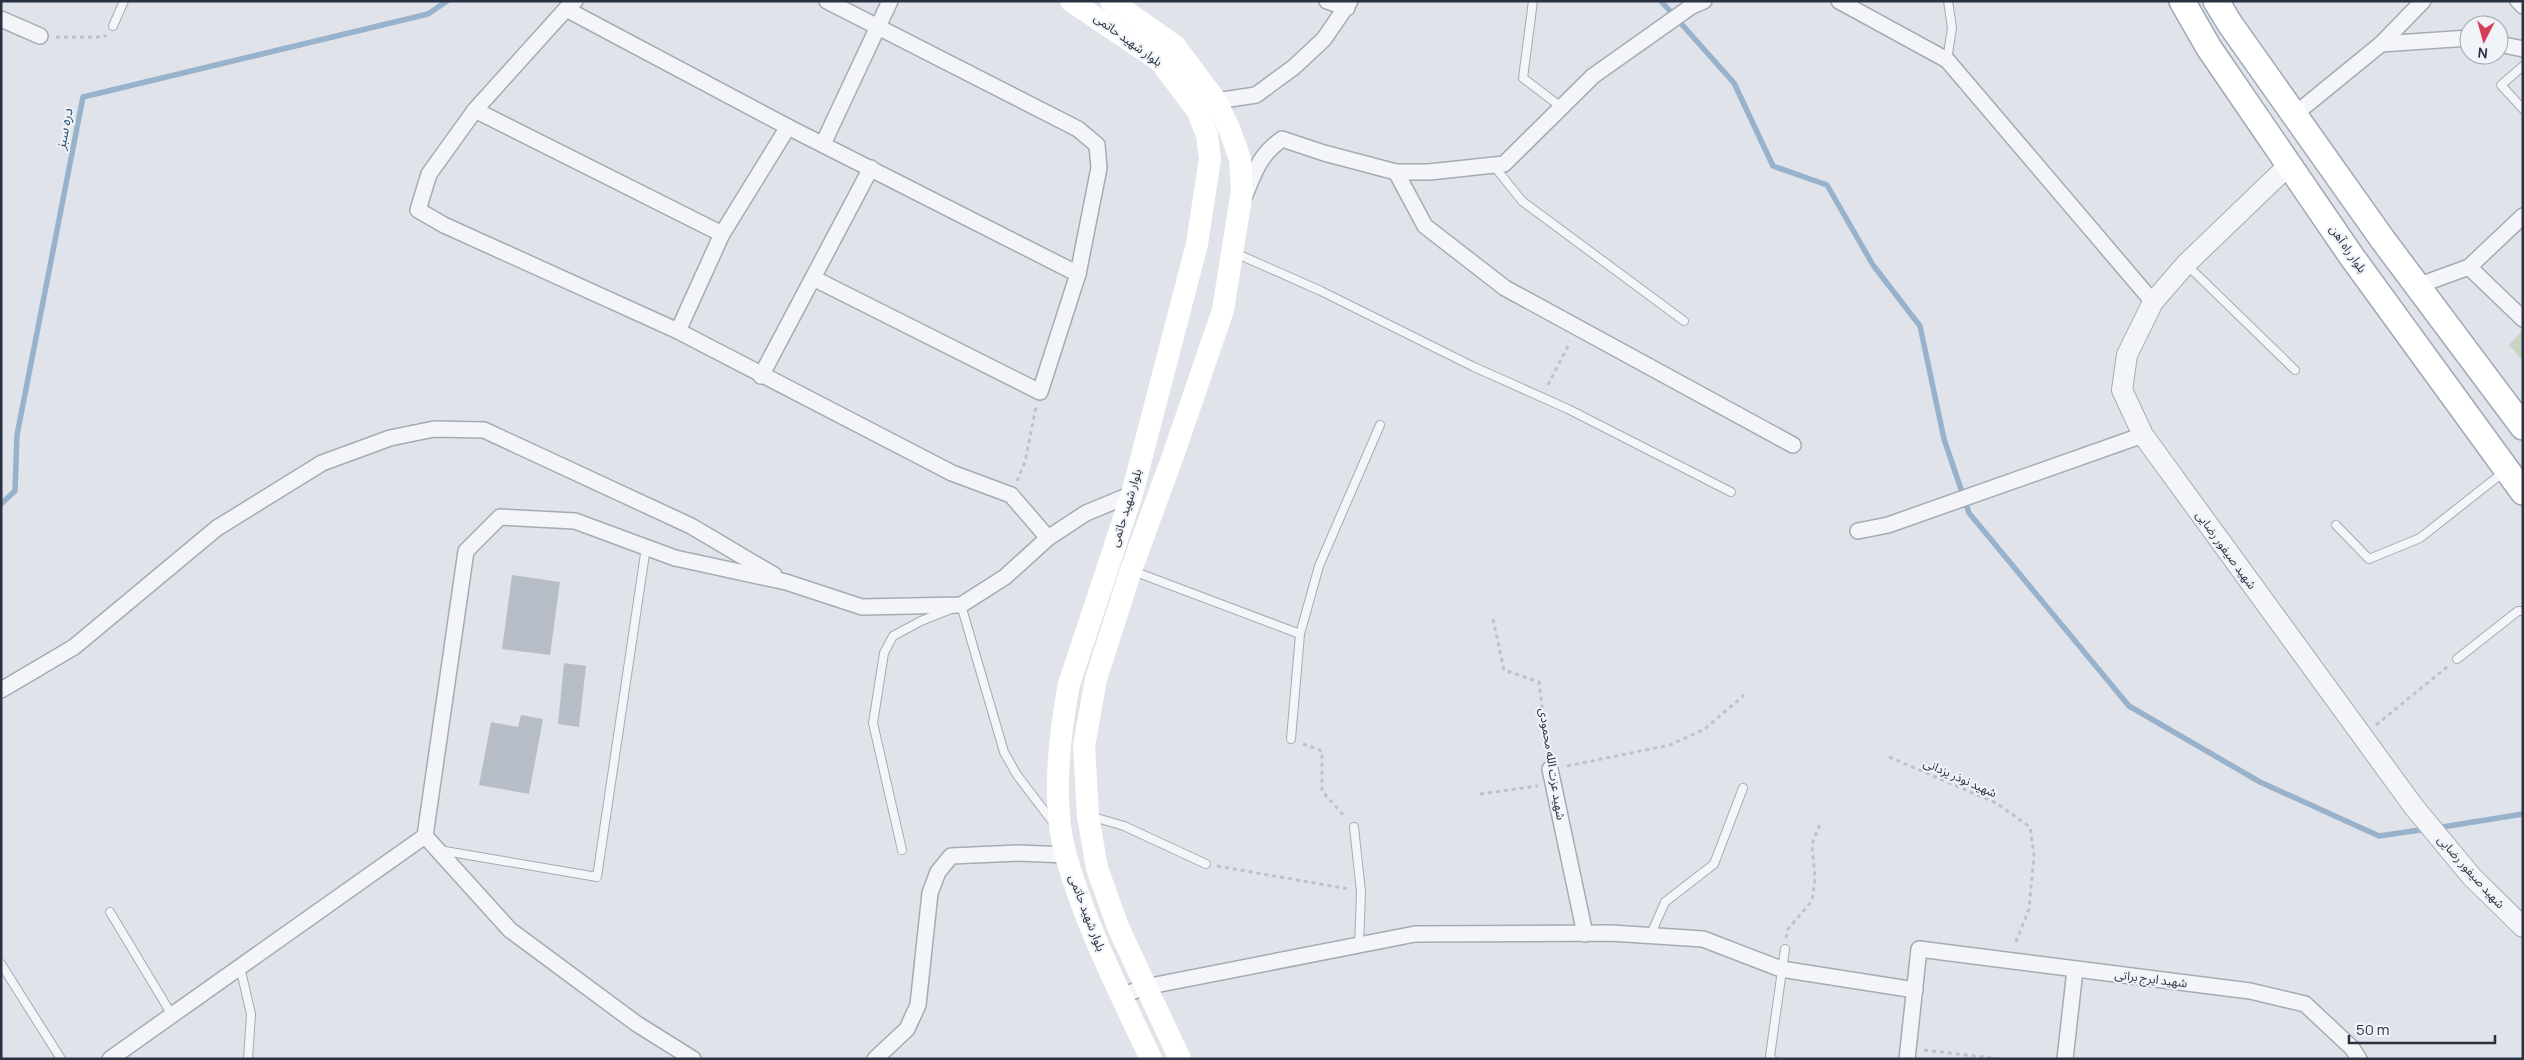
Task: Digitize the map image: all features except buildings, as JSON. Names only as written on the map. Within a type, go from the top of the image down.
[{"type":"main road","name":"بلوار شهید حاتمی","points":[[1071,1],[1160,61],[1198,110],[1207,135],[1210,158],[1196,244],[1132,494],[1069,684],[1063,712],[1057,785],[1064,845],[1090,926],[1151,1059]]},
{"type":"main road","name":"بلوار شهید حاتمی","points":[[1111,1],[1175,46],[1216,100],[1240,159],[1240,205],[1223,310],[1156,505],[1131,570],[1096,678],[1084,746],[1088,816],[1097,868],[1118,927],[1180,1059]]},
{"type":"main road","name":"بلوار راه آهن","points":[[2182,1],[2209,48],[2352,257],[2523,492]]},
{"type":"main road","points":[[2216,1],[2294,115],[2523,427]]},
{"type":"main road","points":[[1132,494],[1156,505]]},
{"type":"street","points":[[813,278],[1040,392],[1078,274],[1099,168],[1097,145],[1078,129],[827,1]]},
{"type":"street","points":[[823,144],[890,1]]},
{"type":"street","points":[[1216,100],[1256,95],[1294,66],[1324,39],[1349,5],[1327,1]]},
{"type":"street","points":[[1839,1],[1947,60],[2153,302]]},
{"type":"street","points":[[2294,115],[2382,44],[2423,1]]},
{"type":"street","points":[[2518,1],[2523,6]]},
{"type":"street","points":[[1240,205],[1257,165],[1266,151],[1282,139],[1324,153],[1396,172],[1429,172],[1504,164],[1593,76],[1698,3]]},
{"type":"street","points":[[1048,538],[1011,496],[952,473],[761,376],[678,331],[444,225],[418,210],[429,174],[475,110],[570,5],[788,127],[1078,274]]},
{"type":"street","points":[[1,19],[40,36]]},
{"type":"street","points":[[2382,44],[2459,39]]},
{"type":"street","points":[[2509,46],[2523,49]]},
{"type":"street","points":[[475,110],[722,234]]},
{"type":"street","points":[[678,331],[722,234],[788,127]]},
{"type":"street","name":"شهید صیفور رضایی","points":[[2290,164],[2186,264],[2153,302],[2127,355],[2122,390],[2143,435],[2414,807],[2472,877],[2523,927]]},
{"type":"street","points":[[761,376],[871,168]]},
{"type":"street","points":[[1396,172],[1425,226],[1505,288],[1577,329],[1793,445]]},
{"type":"street","points":[[2418,286],[2469,267],[2523,216]]},
{"type":"street","points":[[2469,267],[2523,319]]},
{"type":"street","points":[[1,690],[74,647],[217,528],[322,463],[390,438],[434,429],[484,430],[691,526],[786,582]]},
{"type":"street","points":[[1858,530],[1888,525],[2143,435]]},
{"type":"street","points":[[110,1059],[425,836],[466,551],[500,517],[575,521],[676,558],[786,582],[862,607],[961,605],[1005,577],[1048,538],[1086,513],[1132,494]]},
{"type":"street","name":"شهید عزت الله محمودی","points":[[1552,777],[1585,934]]},
{"type":"street","points":[[425,836],[510,930],[637,1024],[693,1059]]},
{"type":"street","points":[[875,1059],[907,1029],[918,1005],[930,893],[938,872],[951,856],[1019,853],[1064,845]]},
{"type":"street","points":[[1122,996],[1145,988],[1415,934],[1585,934],[1703,939],[1782,969],[1914,990],[1908,1054]]},
{"type":"street","name":"شهید ایرج براتی","points":[[1914,990],[1919,949],[2250,991],[2305,1004],[2352,1048],[2359,1059]]},
{"type":"street","points":[[2065,1059],[2075,970]]},
{"type":"lane","points":[[112,26],[124,1]]},
{"type":"lane","points":[[1533,1],[1523,78],[1561,107]]},
{"type":"lane","points":[[1947,60],[1952,28],[1948,1]]},
{"type":"lane","points":[[2523,66],[2501,85],[2523,109]]},
{"type":"lane","points":[[1494,166],[1522,200],[1684,321]]},
{"type":"lane","points":[[1233,252],[1321,291],[1474,367],[1542,397],[1731,492]]},
{"type":"lane","points":[[2186,264],[2295,370]]},
{"type":"lane","points":[[1291,739],[1300,634],[1319,566],[1380,425]]},
{"type":"lane","points":[[2336,525],[2369,559],[2420,538],[2506,470]]},
{"type":"lane","points":[[437,850],[597,877],[646,547]]},
{"type":"lane","points":[[1131,570],[1300,634]]},
{"type":"lane","points":[[902,850],[873,723],[884,653],[892,636],[961,605],[1004,752],[1017,775],[1064,845]]},
{"type":"lane","points":[[2457,659],[2518,611],[2523,611]]},
{"type":"lane","points":[[1650,936],[1665,902],[1714,864],[1744,788]]},
{"type":"lane","points":[[1088,816],[1124,826],[1206,864]]},
{"type":"lane","points":[[1354,827],[1362,892],[1359,946]]},
{"type":"lane","points":[[110,912],[172,1015]]},
{"type":"lane","points":[[1772,1059],[1770,1056],[1785,949]]},
{"type":"lane","points":[[1,964],[61,1059]]},
{"type":"lane","points":[[240,967],[252,1014],[248,1059]]},
{"type":"path","points":[[40,36],[71,39],[104,37],[112,26]]},
{"type":"path","points":[[1542,397],[1577,329]]},
{"type":"path","points":[[1011,496],[1025,462],[1040,392]]},
{"type":"path","name":"شهید عزت الله محمودی","points":[[1494,618],[1504,670],[1539,682],[1552,777]]},
{"type":"path","points":[[2362,736],[2457,659]]},
{"type":"path","points":[[1480,794],[1552,777],[1670,745],[1705,729],[1744,695]]},
{"type":"path","points":[[1291,739],[1322,751],[1322,791],[1354,827]]},
{"type":"path","name":"شهید نوذر یزدانی","points":[[1889,757],[1996,803],[2030,827],[2034,856],[2029,908],[2009,961]]},
{"type":"path","points":[[1785,949],[1788,929],[1812,901],[1815,878],[1812,844],[1822,822]]},
{"type":"path","points":[[1206,864],[1362,892]]},
{"type":"path","points":[[1908,1054],[2000,1059]]},
{"type":"green space","points":[[2523,330],[2523,361],[2509,345]]},
{"type":"waterway","name":"دره سبز","points":[[1,504],[15,491],[17,435],[83,97],[428,14],[447,1]]},
{"type":"waterway","points":[[1661,1],[1734,83],[1773,166],[1827,185],[1873,265],[1920,326],[1944,439],[1969,513],[2129,706],[2260,782],[2379,836],[2427,829]]},
{"type":"waterway","points":[[2436,828],[2523,814]]}]
